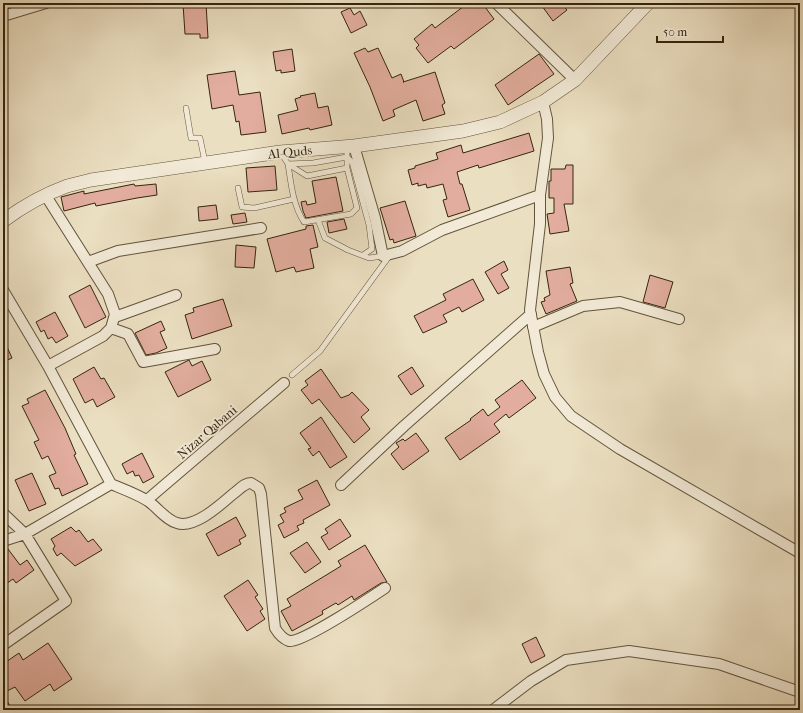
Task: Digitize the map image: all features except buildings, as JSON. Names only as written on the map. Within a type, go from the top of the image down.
[{"type":"street","points":[[3,16],[46,3]]},
{"type":"street","points":[[496,3],[575,80]]},
{"type":"street","name":"Al-Quds","points":[[4,219],[67,186],[92,180],[280,152],[349,150],[463,131],[500,122],[543,102],[575,80],[648,3]]},
{"type":"street","points":[[543,102],[547,119],[548,138],[540,195],[540,224],[530,310],[544,374],[555,397],[572,416],[620,449],[800,553]]},
{"type":"street","points":[[349,150],[375,218],[387,255],[402,251],[442,230],[540,195]]},
{"type":"street","points":[[46,196],[108,294],[114,307],[115,317],[111,328],[103,336],[48,366]]},
{"type":"street","points":[[88,262],[118,251],[261,228]]},
{"type":"street","points":[[3,290],[48,366],[111,484],[147,500],[170,520],[179,524],[187,524],[198,520],[248,483],[256,485],[259,488],[264,513],[276,628],[284,638],[290,641],[299,639],[328,624],[385,588]]},
{"type":"street","points":[[115,317],[176,295]]},
{"type":"street","points":[[533,326],[583,306],[620,302],[679,319]]},
{"type":"street","points":[[341,485],[404,426],[531,314]]},
{"type":"street","points":[[111,328],[128,334],[143,362],[215,348]]},
{"type":"street","name":"Nizar Qabani","points":[[147,500],[284,382]]},
{"type":"street","points":[[3,541],[25,534],[111,484]]},
{"type":"street","points":[[3,513],[25,534],[66,601],[3,645]]},
{"type":"street","points":[[493,710],[531,682],[566,660],[629,651],[720,664],[800,692]]},
{"type":"lane","points":[[186,108],[191,138],[200,138],[206,163]]},
{"type":"lane","points":[[288,164],[313,164],[349,150]]},
{"type":"lane","points":[[349,150],[347,168],[357,208]]},
{"type":"lane","points":[[349,150],[369,225],[372,249],[363,255]]},
{"type":"lane","points":[[280,152],[288,164],[307,176],[347,168]]},
{"type":"lane","points":[[288,164],[294,199],[304,222],[351,214],[357,208],[363,206]]},
{"type":"lane","points":[[238,188],[242,207],[254,208],[294,199]]},
{"type":"lane","points":[[318,220],[325,238],[348,250],[369,258],[387,255]]},
{"type":"lane","points":[[292,375],[320,351],[387,255]]}]
